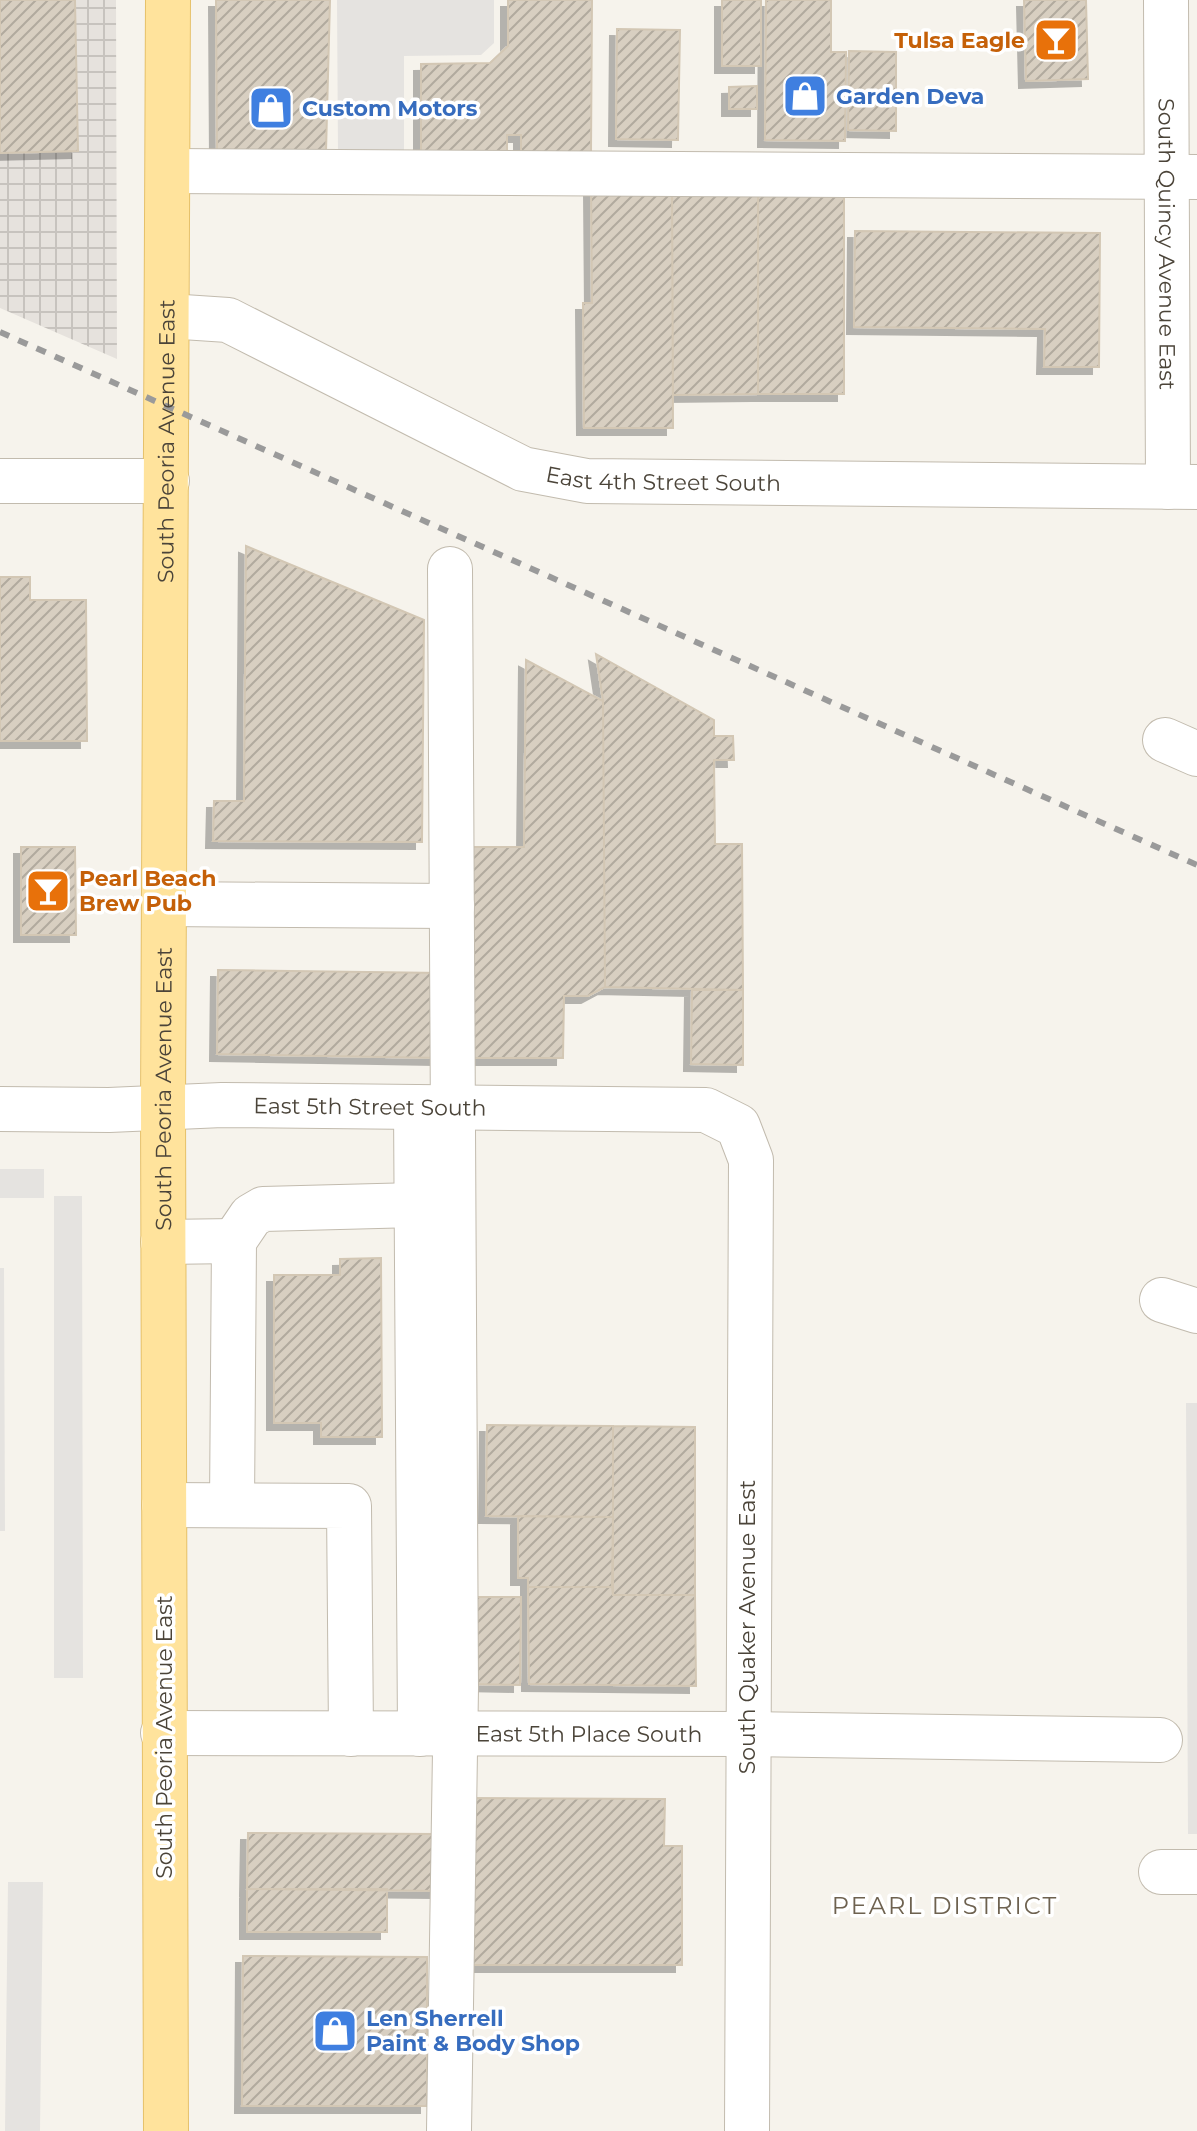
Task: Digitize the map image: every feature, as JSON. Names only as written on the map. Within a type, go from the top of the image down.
[{"type":"main road","name":"South Peoria Avenue East","points":[[166,2131],[163,1108],[168,0]]},
{"type":"street","name":"South Quincy Avenue East","points":[[1166,0],[1181,177],[1182,487]]},
{"type":"street","points":[[168,171],[1181,177]]},
{"type":"street","name":"East 4th Street South","points":[[168,316],[228,320],[523,469],[587,481],[1182,487]]},
{"type":"street","points":[[0,481],[167,481]]},
{"type":"street","points":[[449,2131],[416,1205],[434,1107],[452,906],[450,569]]},
{"type":"street","points":[[164,904],[452,906]]},
{"type":"street","name":"East 5th Street South","points":[[0,1109],[222,1105],[706,1110],[738,1126]]},
{"type":"street","points":[[434,1107],[437,1734]]},
{"type":"street","name":"South Quaker Avenue East","points":[[738,1126],[751,1160],[747,2131]]},
{"type":"street","points":[[232,1505],[234,1241],[251,1216],[263,1209],[416,1205]]},
{"type":"street","points":[[163,1242],[234,1241]]},
{"type":"street","points":[[164,1505],[349,1506],[351,1734]]},
{"type":"street","name":"East 5th Place South","points":[[163,1733],[747,1734],[1160,1740]]},
{"type":"shaded area","points":[[0,0],[116,0],[117,359],[0,308]]},
{"type":"shaded area","points":[[337,0],[494,0],[494,43],[481,55],[404,56],[404,153],[338,153]]},
{"type":"shaded area","points":[[0,1169],[44,1169],[44,1198],[0,1198]]},
{"type":"shaded area","points":[[54,1196],[82,1196],[83,1678],[54,1678]]},
{"type":"shaded area","points":[[0,1268],[4,1268],[5,1531],[0,1531]]},
{"type":"shaded area","points":[[1186,1403],[1197,1403],[1197,1834],[1188,1834]]},
{"type":"shaded area","points":[[8,1882],[43,1882],[40,2131],[5,2131]]},
{"type":"building","points":[[0,0],[75,0],[78,151],[0,153]]},
{"type":"building","name":"Custom Motors","points":[[216,0],[330,0],[326,152],[217,151]]},
{"type":"building","points":[[508,0],[592,0],[591,153],[521,153],[521,135],[507,135],[507,153],[421,152],[421,64],[490,63],[508,46]]},
{"type":"building","points":[[722,0],[761,0],[761,66],[722,66]]},
{"type":"building","name":"Garden Deva","points":[[766,0],[831,0],[831,52],[846,52],[845,141],[765,140]]},
{"type":"building","name":"Tulsa Eagle","points":[[1024,0],[1086,0],[1088,79],[1026,81]]},
{"type":"building","points":[[617,29],[680,30],[678,140],[616,139]]},
{"type":"building","points":[[849,51],[896,52],[896,131],[848,130]]},
{"type":"building","points":[[757,86],[757,109],[729,109],[729,87]]},
{"type":"building","points":[[758,185],[758,394],[673,395],[672,186]]},
{"type":"building","points":[[758,185],[844,185],[844,394],[758,394]]},
{"type":"building","points":[[591,186],[672,186],[673,428],[584,428],[583,303],[592,303]]},
{"type":"building","points":[[855,231],[1100,233],[1099,367],[1044,367],[1045,329],[854,327]]},
{"type":"building","points":[[246,546],[424,620],[422,842],[213,841],[214,801],[244,801]]},
{"type":"building","points":[[0,577],[30,577],[30,600],[86,600],[87,741],[0,741]]},
{"type":"building","points":[[596,654],[714,720],[714,736],[733,736],[734,760],[714,760],[715,844],[742,844],[743,990],[605,987],[603,701]]},
{"type":"building","points":[[526,660],[603,701],[605,987],[588,996],[564,996],[563,1058],[471,1058],[473,847],[524,847]]},
{"type":"building","name":"Pearl Beach Brew Pub","points":[[21,847],[75,847],[76,935],[21,935]]},
{"type":"building","points":[[218,970],[442,973],[441,1058],[217,1054]]},
{"type":"building","points":[[692,990],[743,990],[743,1065],[691,1064]]},
{"type":"building","points":[[381,1258],[382,1437],[321,1437],[321,1423],[274,1423],[274,1275],[340,1275],[340,1259]]},
{"type":"building","points":[[487,1425],[613,1426],[613,1517],[486,1516]]},
{"type":"building","points":[[613,1426],[695,1427],[695,1595],[613,1595]]},
{"type":"building","points":[[518,1516],[613,1517],[612,1587],[528,1587],[528,1578],[518,1578]]},
{"type":"building","points":[[528,1587],[612,1587],[613,1595],[695,1595],[696,1686],[529,1684]]},
{"type":"building","points":[[472,1597],[521,1597],[520,1685],[471,1684]]},
{"type":"building","points":[[468,1798],[665,1799],[664,1846],[682,1846],[682,1965],[468,1965]]},
{"type":"building","points":[[248,1833],[440,1834],[440,1891],[247,1889]]},
{"type":"building","points":[[247,1889],[387,1889],[387,1932],[247,1932]]},
{"type":"building","name":"Len Sherrell Paint & Body Shop","points":[[243,1956],[427,1957],[427,2106],[242,2106]]},
{"type":"railway","points":[[0,332],[1197,865]]},
{"type":"place","name":"Tulsa Eagle","points":[[1056,40]]},
{"type":"place","name":"Garden Deva","points":[[805,96]]},
{"type":"place","name":"Custom Motors","points":[[271,108]]},
{"type":"place","name":"Pearl Beach Brew Pub","points":[[48,891]]},
{"type":"place","name":"Len Sherrell Paint & Body Shop","points":[[335,2031]]},
{"type":"district","name":"PEARL DISTRICT","points":[[945,1905]]}]
